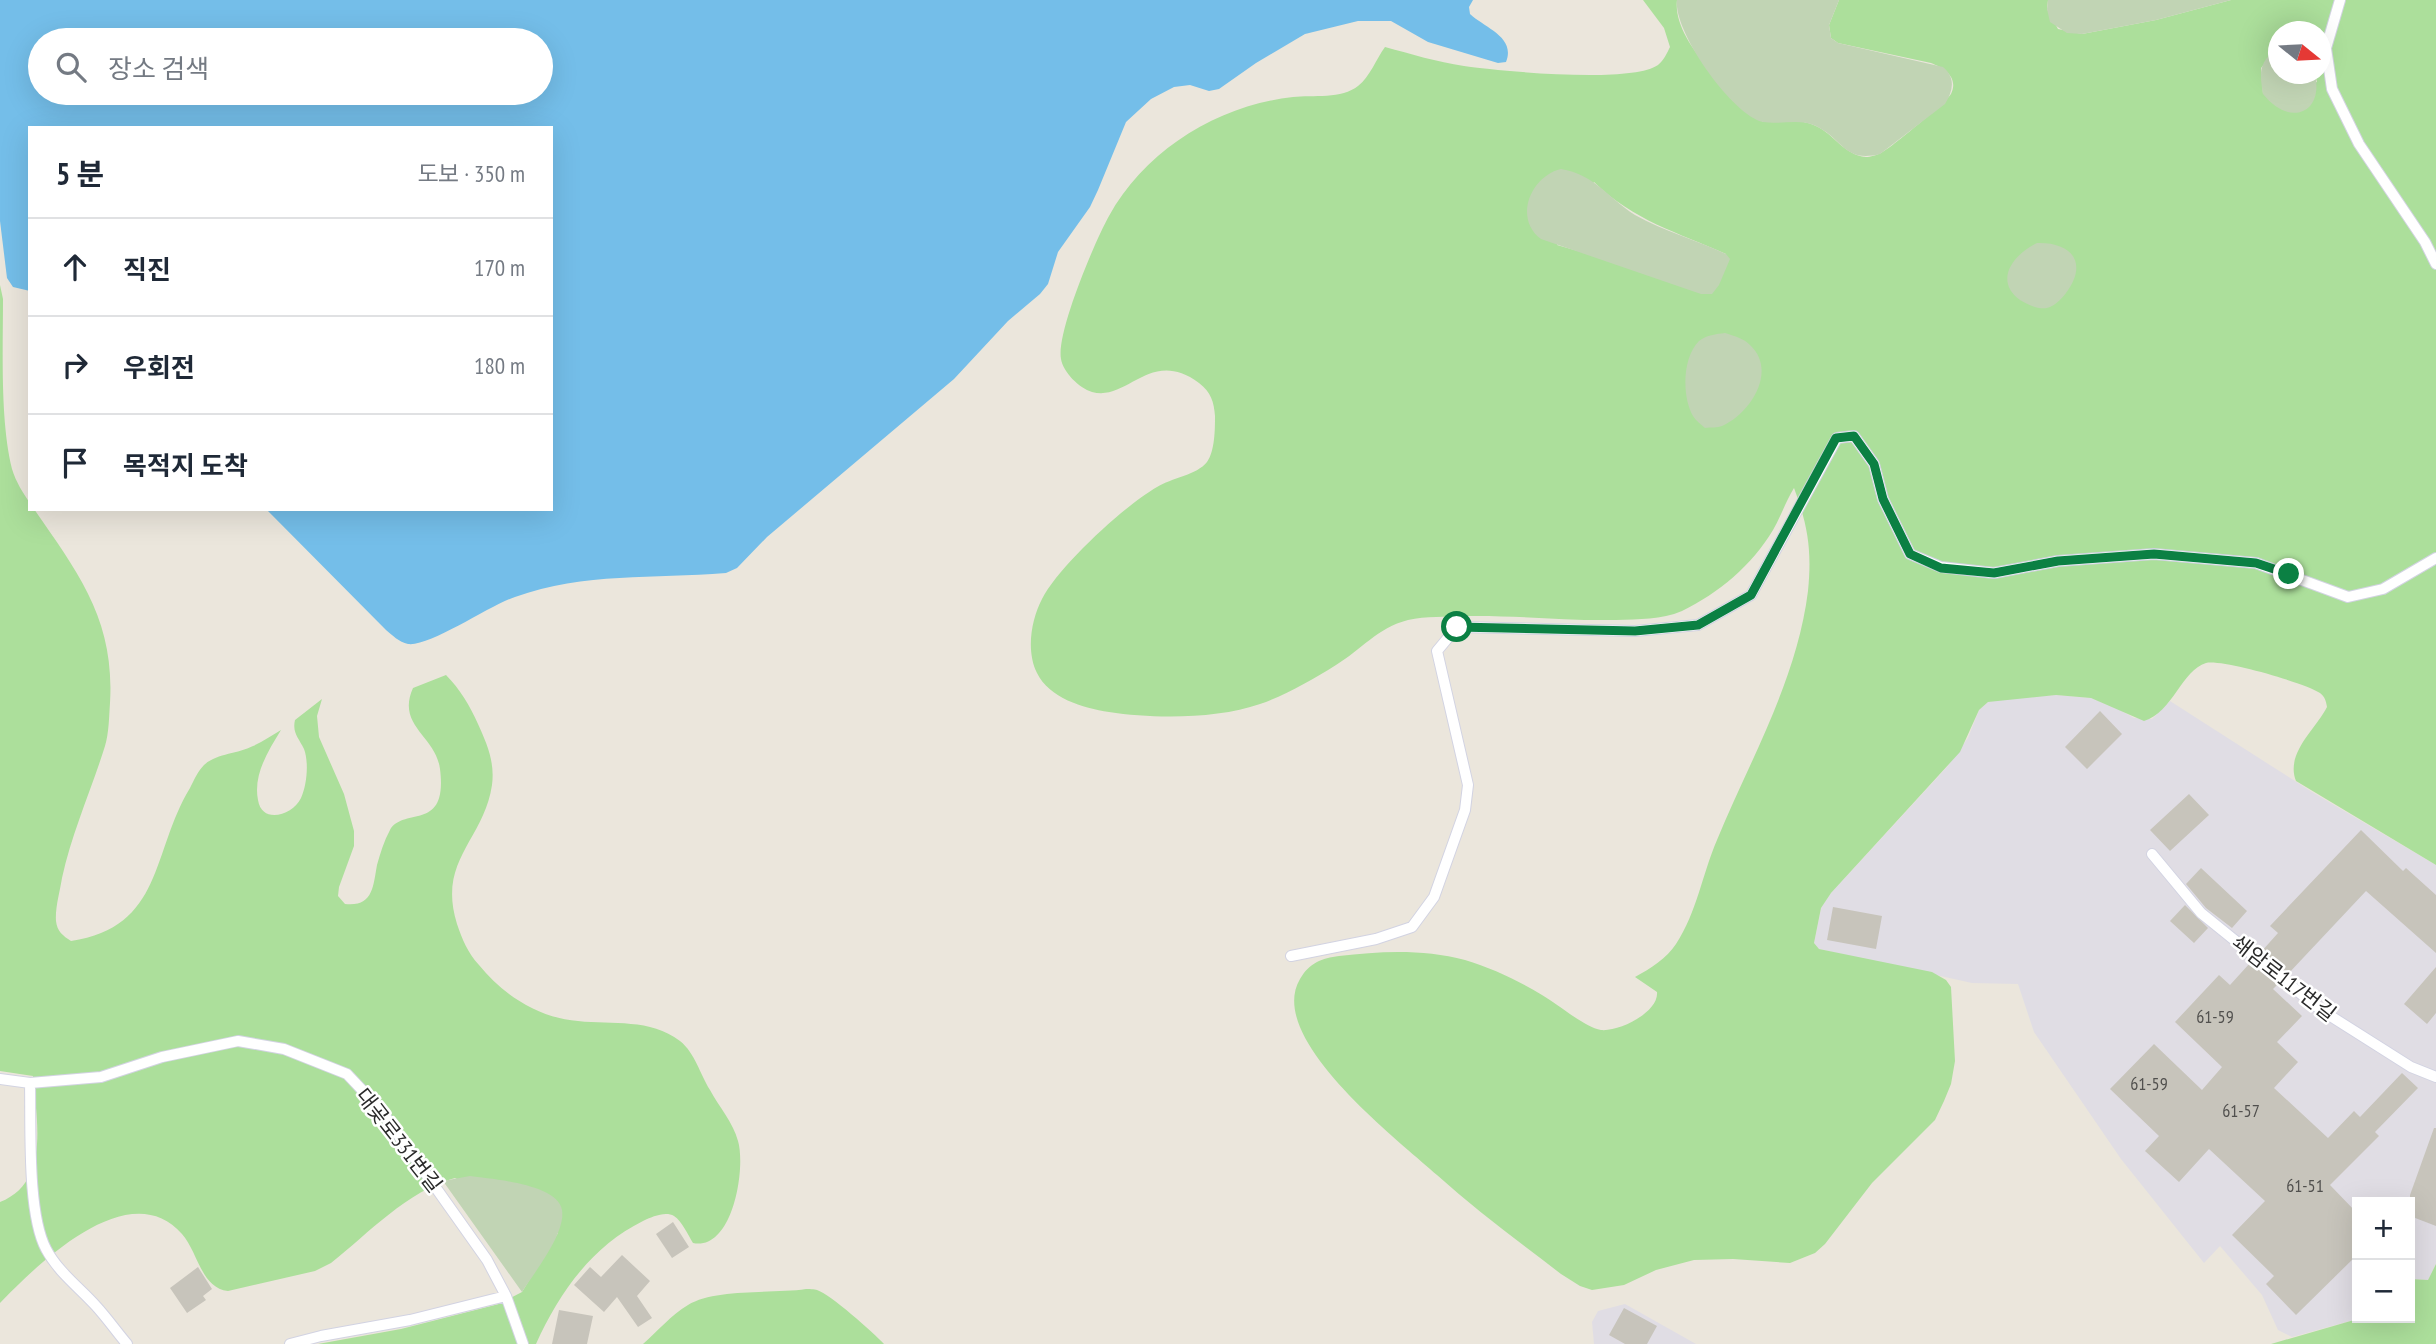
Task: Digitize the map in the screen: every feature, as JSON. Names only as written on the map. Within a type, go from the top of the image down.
[{"type":"lane","points":[[2340,0],[2326,48],[2332,89],[2359,144],[2425,242],[2436,264]]},
{"type":"lane","points":[[1291,956],[1376,939],[1412,928],[1434,897],[1465,810],[1468,785],[1437,651],[1457,627],[1635,631],[1698,625],[1751,595],[1836,438],[1854,436],[1874,464],[1883,499],[1910,554],[1941,568],[1994,573],[2058,561],[2154,554],[2256,563],[2348,597],[2383,589],[2436,558]]},
{"type":"lane","name":"쇄암로117번길","points":[[2152,854],[2201,914],[2321,1010],[2411,1067],[2436,1077]]},
{"type":"lane","name":"대곶로331번길","points":[[0,1079],[30,1083],[101,1077],[162,1057],[237,1041],[284,1049],[347,1074],[380,1109],[487,1259],[506,1296],[523,1344]]},
{"type":"lane","points":[[30,1083],[33,1187],[41,1236],[47,1251],[59,1268],[97,1307],[127,1344]]},
{"type":"lane","points":[[290,1344],[410,1320],[506,1296]]},
{"type":"shaded area","points":[[2056,695],[2091,698],[2134,718],[2152,719],[2170,701],[2312,792],[2436,865],[2436,1264],[2428,1280],[2415,1279],[2415,1197],[2352,1197],[2352,1320],[2292,1337],[2278,1330],[2262,1295],[2220,1246],[2204,1263],[2121,1159],[2034,1032],[2018,984],[1972,983],[1819,949],[1814,943],[1821,908],[1831,893],[1947,767],[1968,738],[1979,710],[1988,702]]},
{"type":"shaded area","points":[[1625,1304],[1696,1344],[1594,1344],[1592,1322],[1598,1311]]},
{"type":"green space","points":[[1643,0],[1677,0],[1678,16],[1684,33],[1695,50],[1722,83],[1763,122],[1797,121],[1810,124],[1823,130],[1852,153],[1866,157],[1881,153],[1918,125],[1951,94],[1953,83],[1949,74],[1931,63],[1838,43],[1831,38],[1829,25],[1839,0],[2048,0],[2047,9],[2058,29],[2082,34],[2156,20],[2231,0],[2436,0],[2436,865],[2296,781],[2294,771],[2298,751],[2327,707],[2320,693],[2298,684],[2245,668],[2206,663],[2190,674],[2163,709],[2144,721],[2091,698],[2056,695],[1988,702],[1979,710],[1960,752],[1831,893],[1821,908],[1814,943],[1819,949],[1932,972],[1946,980],[1951,987],[1955,1061],[1951,1084],[1935,1120],[1872,1183],[1815,1253],[1790,1263],[1733,1259],[1694,1260],[1656,1270],[1624,1285],[1592,1290],[1561,1274],[1482,1213],[1367,1113],[1340,1086],[1317,1057],[1301,1029],[1294,1003],[1300,979],[1312,965],[1333,957],[1387,952],[1434,954],[1465,960],[1505,975],[1542,995],[1587,1025],[1601,1030],[1627,1024],[1652,1007],[1657,992],[1635,977],[1668,954],[1683,932],[1717,840],[1771,719],[1794,656],[1808,591],[1809,550],[1806,526],[1794,488],[1765,543],[1745,566],[1722,587],[1682,611],[1658,618],[1616,620],[1484,616],[1408,620],[1387,628],[1336,665],[1289,692],[1260,704],[1225,713],[1146,716],[1088,708],[1058,695],[1042,682],[1034,664],[1031,636],[1042,599],[1050,585],[1077,554],[1143,496],[1203,466],[1212,452],[1214,406],[1209,394],[1199,383],[1182,373],[1167,371],[1153,373],[1117,390],[1092,392],[1072,379],[1061,359],[1064,329],[1095,245],[1124,192],[1143,170],[1187,134],[1238,110],[1293,97],[1336,95],[1351,90],[1366,78],[1385,47],[1464,66],[1534,73],[1594,75],[1643,71],[1658,65],[1670,47],[1664,28]],"holes":[[[1594,182],[1640,216],[1726,254],[1578,251],[1557,245]]]},
{"type":"green space","points":[[1677,0],[1839,0],[1829,25],[1831,38],[1838,43],[1943,67],[1950,76],[1950,94],[1945,104],[1880,154],[1868,156],[1851,153],[1816,126],[1803,122],[1763,122],[1750,116],[1736,104],[1694,50],[1678,14]]},
{"type":"green space","points":[[2048,0],[2231,0],[2156,20],[2082,34],[2067,33],[2050,22]]},
{"type":"green space","points":[[2268,57],[2268,84],[2316,84],[2314,99],[2309,107],[2293,113],[2273,104],[2263,94],[2261,75]]},
{"type":"green space","points":[[1561,169],[1592,181],[1646,221],[1726,254],[1730,259],[1719,285],[1712,294],[1701,294],[1541,239],[1528,220],[1529,199],[1541,180]]},
{"type":"green space","points":[[2037,243],[2067,250],[2076,263],[2073,282],[2066,293],[2053,306],[2046,308],[2035,307],[2020,300],[2008,284],[2007,276],[2014,261]]},
{"type":"green space","points":[[0,285],[3,299],[4,408],[12,469],[28,500],[28,511],[35,511],[66,555],[91,599],[107,647],[110,674],[106,741],[62,878],[56,911],[56,921],[61,933],[71,941],[101,933],[123,920],[139,903],[151,883],[178,812],[198,773],[209,761],[247,749],[281,730],[260,772],[258,800],[265,813],[271,815],[285,813],[297,804],[305,787],[307,774],[306,754],[295,732],[295,720],[322,699],[317,716],[319,737],[344,794],[354,831],[354,846],[338,896],[345,904],[366,899],[370,894],[379,856],[390,830],[396,823],[431,810],[438,802],[441,789],[437,758],[413,722],[409,701],[413,688],[446,675],[475,717],[487,746],[492,769],[492,785],[487,804],[457,866],[453,883],[452,902],[466,946],[499,986],[536,1010],[564,1019],[644,1026],[680,1041],[693,1058],[736,1134],[740,1153],[738,1187],[727,1221],[718,1234],[707,1242],[693,1243],[680,1221],[667,1214],[643,1221],[608,1244],[593,1257],[567,1289],[536,1344],[318,1344],[401,1329],[499,1304],[522,1292],[558,1233],[455,1178],[437,1184],[405,1203],[331,1263],[315,1271],[228,1291],[219,1288],[206,1276],[182,1234],[160,1218],[136,1214],[111,1219],[85,1231],[60,1248],[0,1303],[0,1202],[16,1193],[27,1180],[34,1164],[37,1129],[33,1076],[0,1071]]},
{"type":"green space","points":[[1725,333],[1750,345],[1758,355],[1761,379],[1751,402],[1742,412],[1722,426],[1705,428],[1694,418],[1689,408],[1686,378],[1689,357],[1699,341],[1708,336]]},
{"type":"green space","points":[[470,1176],[523,1184],[549,1194],[558,1201],[562,1210],[559,1230],[522,1292],[443,1181]]},
{"type":"green space","points":[[2436,1264],[2436,1344],[2271,1344],[2352,1321],[2352,1323],[2415,1323],[2415,1279],[2428,1280]]},
{"type":"green space","points":[[817,1290],[832,1299],[884,1344],[643,1344],[676,1313],[699,1300],[729,1294]]},
{"type":"water","points":[[0,0],[1473,0],[1469,7],[1470,14],[1497,34],[1507,46],[1506,62],[1498,63],[1428,42],[1391,21],[1358,21],[1305,34],[1219,89],[1209,91],[1190,85],[1174,87],[1151,99],[1126,122],[1090,207],[1058,252],[1048,284],[1040,294],[1008,321],[954,379],[767,537],[737,568],[726,573],[593,580],[541,589],[504,601],[445,633],[418,643],[405,643],[386,630],[268,511],[553,511],[553,126],[28,126],[28,291],[13,287],[7,278],[0,221]]},
{"type":"building","points":[[2100,711],[2122,734],[2087,769],[2065,747]]},
{"type":"building","points":[[2189,794],[2209,815],[2170,851],[2150,830]]},
{"type":"building","points":[[2361,830],[2403,871],[2406,868],[2436,895],[2436,953],[2366,891],[2288,974],[2261,952],[2278,933],[2270,926]]},
{"type":"building","points":[[2201,868],[2247,911],[2232,928],[2206,908],[2186,884]]},
{"type":"building","points":[[2185,905],[2208,928],[2194,943],[2170,921]]},
{"type":"building","points":[[1833,907],[1882,916],[1876,949],[1827,940]]},
{"type":"building","points":[[2250,963],[2278,984],[2273,989],[2302,1016],[2277,1042],[2298,1062],[2274,1088],[2328,1138],[2354,1111],[2360,1117],[2402,1073],[2418,1088],[2375,1132],[2379,1136],[2330,1185],[2352,1208],[2352,1260],[2296,1315],[2266,1284],[2274,1276],[2232,1235],[2265,1201],[2209,1149],[2179,1182],[2145,1151],[2159,1136],[2110,1089],[2154,1044],[2202,1090],[2222,1067],[2175,1022],[2219,975],[2230,985]]},
{"type":"building","points":[[2436,967],[2436,1013],[2427,1024],[2404,1004]]},
{"type":"building","points":[[2436,1128],[2436,1226],[2415,1218],[2415,1197],[2410,1195]]},
{"type":"building","points":[[673,1222],[689,1247],[672,1258],[656,1234]]},
{"type":"building","points":[[622,1255],[650,1281],[637,1296],[652,1318],[638,1327],[617,1297],[604,1312],[574,1285],[590,1267],[601,1277]]},
{"type":"building","points":[[198,1267],[212,1289],[203,1296],[206,1300],[187,1313],[170,1288]]},
{"type":"building","points":[[1624,1308],[1657,1326],[1647,1344],[1625,1344],[1609,1335]]},
{"type":"building","points":[[559,1310],[593,1316],[587,1344],[552,1344]]},
{"type":"route","points":[[1457,627],[1635,631],[1698,625],[1751,595],[1836,438],[1854,436],[1874,464],[1883,499],[1910,554],[1941,568],[1994,573],[2058,561],[2154,554],[2256,563],[2289,574]]}]
